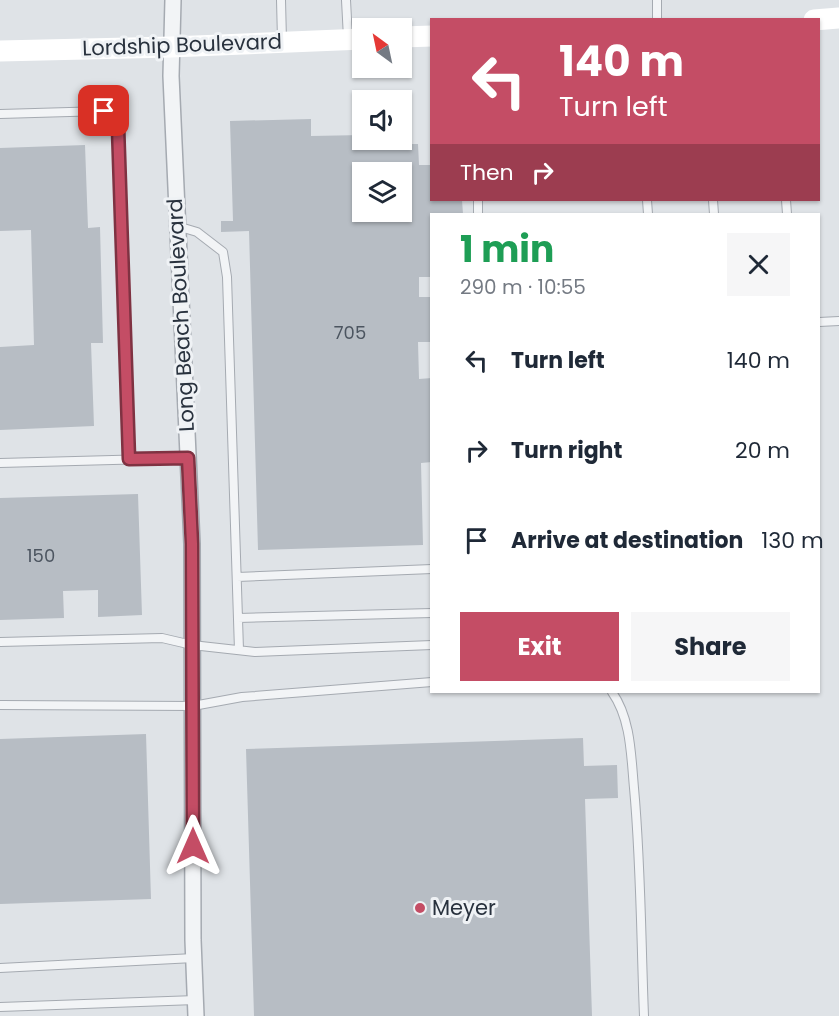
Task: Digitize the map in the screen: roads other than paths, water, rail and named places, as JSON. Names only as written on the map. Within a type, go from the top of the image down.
[{"type":"main road","points":[[820,20],[839,18]]},
{"type":"main road","points":[[412,37],[430,36]]},
{"type":"main road","name":"Lordship Boulevard","points":[[0,51],[352,39]]},
{"type":"street","name":"Long Beach Boulevard","points":[[172,0],[171,46],[177,226],[192,544],[196,1016]]},
{"type":"lane","points":[[281,0],[282,42]]},
{"type":"lane","points":[[346,0],[352,26]]},
{"type":"lane","points":[[657,0],[657,18]]},
{"type":"lane","points":[[0,114],[104,111],[118,127],[129,459]]},
{"type":"lane","points":[[177,226],[197,232],[223,252],[227,277],[239,650]]},
{"type":"lane","points":[[820,322],[839,321]]},
{"type":"lane","points":[[0,463],[188,458]]},
{"type":"lane","points":[[237,577],[430,569]]},
{"type":"lane","points":[[238,618],[430,613]]},
{"type":"lane","points":[[0,642],[162,638],[192,645],[255,652],[430,645]]},
{"type":"lane","points":[[0,705],[193,706],[242,697],[430,682]]},
{"type":"lane","points":[[613,693],[621,703],[629,736],[638,826],[644,1016]]},
{"type":"lane","points":[[0,968],[194,958]]},
{"type":"lane","points":[[0,1006],[196,1000]]},
{"type":"place","name":"Meyer","points":[[420,908]]}]
